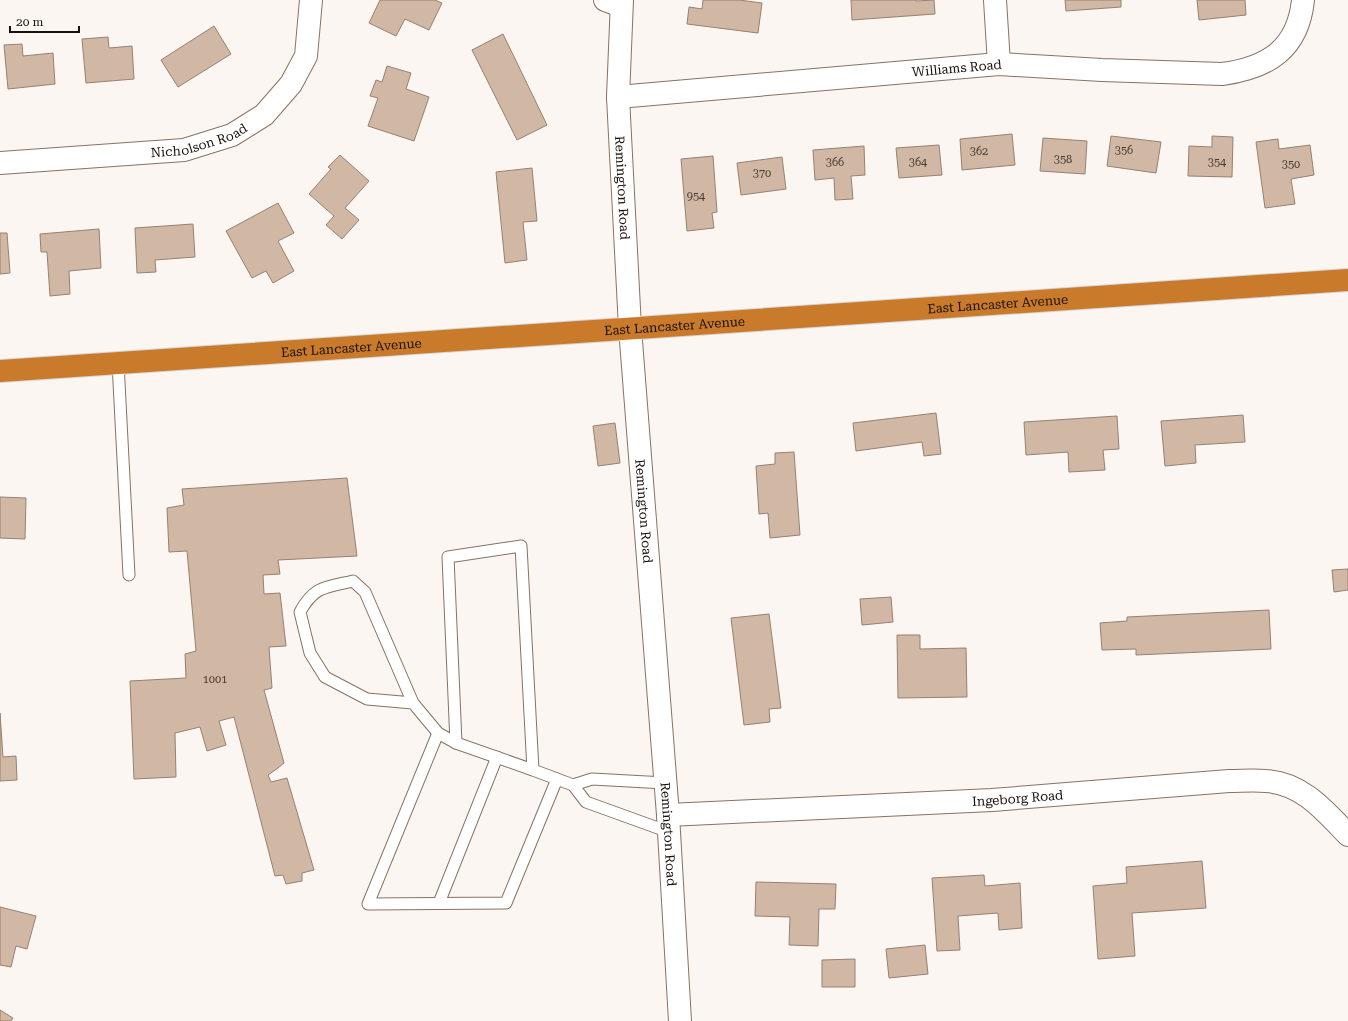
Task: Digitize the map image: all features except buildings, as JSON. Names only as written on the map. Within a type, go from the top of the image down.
[{"type":"highway","name":"East Lancaster Avenue","points":[[0,371],[1348,280]]},
{"type":"street","name":"Nicholson Road","points":[[0,163],[184,150],[232,135],[264,115],[291,84],[306,56],[311,0]]},
{"type":"street","points":[[995,0],[999,64]]},
{"type":"street","name":"Williams Road","points":[[618,97],[999,64],[1102,70],[1222,74],[1240,72],[1257,66],[1275,56],[1288,44],[1298,26],[1303,0]]},
{"type":"street","name":"Remington Road","points":[[616,2],[618,97],[630,328],[668,823],[680,1021]]},
{"type":"street","name":"Ingeborg Road","points":[[668,823],[992,800],[1229,781],[1267,780],[1289,785],[1309,796],[1348,835]]},
{"type":"lane","points":[[118,363],[129,575]]},
{"type":"lane","points":[[456,743],[448,557],[521,546],[534,770]]},
{"type":"lane","points":[[413,703],[367,699],[325,677],[310,653],[300,612],[307,599],[319,589],[353,581],[365,592],[413,703],[438,733],[456,743],[573,785],[586,802],[668,823]]},
{"type":"lane","points":[[438,733],[368,904],[506,903],[557,779]]},
{"type":"lane","points":[[439,904],[497,757]]},
{"type":"lane","points":[[573,785],[592,778],[665,783]]}]
